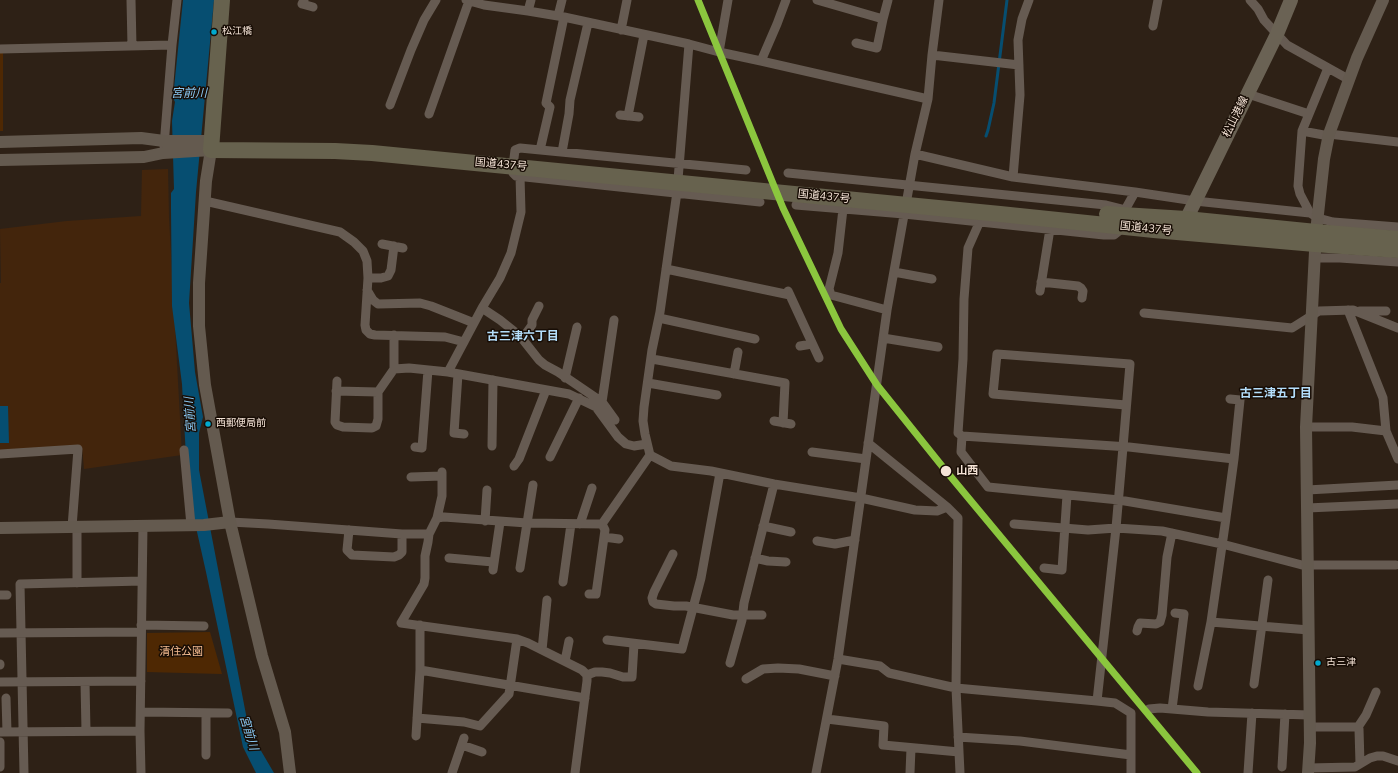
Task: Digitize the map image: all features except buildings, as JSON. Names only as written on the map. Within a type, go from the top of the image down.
[{"type":"highway","points":[[208,145],[222,0]]},
{"type":"highway","name":"国道437号","points":[[208,145],[335,151],[516,166],[626,173],[1000,210],[1125,217],[1183,226],[1398,239]]},
{"type":"highway","name":"国道437号","points":[[1314,233],[1398,250]]},
{"type":"main road","name":"松山港線","points":[[1183,226],[1248,94],[1290,0]]},
{"type":"street","points":[[131,0],[132,46]]},
{"type":"street","points":[[165,147],[172,45],[178,0]]},
{"type":"street","points":[[304,0],[302,4],[313,7]]},
{"type":"street","points":[[390,105],[424,20],[436,0]]},
{"type":"street","points":[[429,114],[468,0],[561,17],[689,44],[928,99]]},
{"type":"street","points":[[528,11],[531,0]]},
{"type":"street","points":[[540,150],[550,108],[546,103],[561,17],[562,0]]},
{"type":"street","points":[[621,30],[627,0]]},
{"type":"street","points":[[719,52],[728,0]]},
{"type":"street","points":[[761,61],[786,0]]},
{"type":"street","points":[[817,0],[883,19]]},
{"type":"street","points":[[856,43],[877,48],[888,0]]},
{"type":"street","points":[[816,773],[838,659],[887,310],[915,154],[928,99],[932,54],[940,0]]},
{"type":"street","points":[[1013,177],[1020,95],[1018,40],[1022,19],[1028,0]]},
{"type":"street","points":[[1153,26],[1158,0]]},
{"type":"street","points":[[1250,0],[1258,9],[1264,20],[1287,45],[1348,79]]},
{"type":"street","points":[[1383,0],[1348,79],[1329,135],[1324,159],[1314,233],[1312,315],[1306,428],[1310,721],[1308,771],[1355,767],[1377,756],[1383,756],[1398,761]]},
{"type":"street","points":[[562,152],[570,100],[588,23]]},
{"type":"street","points":[[639,117],[624,115],[644,35]]},
{"type":"street","points":[[689,44],[677,192],[659,318],[652,350],[643,421],[650,455],[671,466],[720,473],[774,484],[860,498],[926,512],[937,511],[948,507]]},
{"type":"street","points":[[0,49],[172,45]]},
{"type":"street","points":[[932,54],[1019,65]]},
{"type":"street","points":[[1328,68],[1302,131],[1298,186],[1314,233],[1340,258],[1398,262]]},
{"type":"street","points":[[1248,94],[1309,114]]},
{"type":"street","points":[[1302,131],[1398,142]]},
{"type":"street","points":[[0,142],[141,138],[165,147]]},
{"type":"street","points":[[0,160],[144,157],[165,147],[208,145],[199,326],[205,385],[230,522],[262,656],[284,732],[290,773]]},
{"type":"street","points":[[464,434],[454,433],[453,373],[464,342],[500,278],[511,253],[521,212],[515,150],[520,148],[746,170]]},
{"type":"street","points":[[915,154],[1013,177],[1195,201],[1314,233],[1333,222],[1398,227]]},
{"type":"street","points":[[516,166],[677,192],[760,202]]},
{"type":"street","points":[[788,173],[1106,205],[1125,217]]},
{"type":"street","points":[[796,205],[980,221],[1114,235],[1125,217],[1135,192]]},
{"type":"street","points":[[205,201],[340,232],[364,251],[367,261],[368,278],[365,325],[366,330],[370,334],[445,337],[464,342]]},
{"type":"street","points":[[843,209],[838,253],[829,289],[831,295],[887,310]]},
{"type":"street","points":[[980,221],[968,248],[964,299],[963,359],[958,433],[962,436],[1123,447],[1234,459]]},
{"type":"street","points":[[1050,229],[1041,286],[1078,286],[1083,291],[1082,298]]},
{"type":"street","points":[[368,278],[381,278],[388,276],[391,270],[399,247],[382,244]]},
{"type":"street","points":[[666,269],[789,293],[819,358]]},
{"type":"street","points":[[894,272],[932,279]]},
{"type":"street","points":[[367,290],[373,300],[378,304],[420,303],[437,308],[474,323]]},
{"type":"street","points":[[522,339],[532,326],[532,320],[540,306]]},
{"type":"street","points":[[482,308],[500,320],[522,339],[539,360],[602,402],[615,420]]},
{"type":"street","points":[[1350,310],[1398,328]]},
{"type":"street","points":[[1350,310],[1384,398],[1386,431],[1398,459]]},
{"type":"street","points":[[1144,313],[1292,328],[1319,311],[1386,311]]},
{"type":"street","points":[[659,318],[755,339]]},
{"type":"street","points":[[602,402],[614,320]]},
{"type":"street","points":[[565,378],[577,327]]},
{"type":"street","points":[[337,381],[335,422],[337,425],[343,427],[372,428],[376,426],[378,419],[378,392],[394,369],[394,335]]},
{"type":"street","points":[[883,338],[938,347]]},
{"type":"street","points":[[800,346],[812,344]]},
{"type":"street","points":[[734,374],[738,352]]},
{"type":"street","points":[[1097,701],[1119,500],[1130,364],[997,354],[993,394],[1126,405]]},
{"type":"street","points":[[652,358],[785,383],[783,423]]},
{"type":"street","points":[[394,369],[409,368],[453,373],[569,394],[596,407],[618,437],[626,444],[634,446],[647,444]]},
{"type":"street","points":[[415,447],[422,448],[428,370]]},
{"type":"street","points":[[492,446],[493,380]]},
{"type":"street","points":[[648,383],[717,395]]},
{"type":"street","points":[[514,466],[519,459],[546,390]]},
{"type":"street","points":[[336,391],[378,392]]},
{"type":"street","points":[[550,457],[579,398]]},
{"type":"street","points":[[1198,686],[1211,622],[1234,459],[1240,400],[1230,399]]},
{"type":"street","points":[[1306,428],[1352,427],[1386,431]]},
{"type":"street","points":[[962,436],[961,452],[988,487],[1119,500],[1226,518]]},
{"type":"street","points":[[868,443],[948,507],[958,518],[956,688],[960,773]]},
{"type":"street","points":[[0,454],[78,449],[74,527],[77,582]]},
{"type":"street","points":[[184,450],[192,525]]},
{"type":"street","points":[[812,452],[866,459]]},
{"type":"street","points":[[602,524],[650,455]]},
{"type":"street","points":[[607,640],[682,649],[701,578],[720,473]]},
{"type":"street","points":[[411,477],[442,474],[442,496],[437,518],[429,534],[425,556],[424,584],[401,623],[517,639],[582,670],[587,675],[575,773]]},
{"type":"street","points":[[730,663],[774,484]]},
{"type":"street","points":[[520,568],[533,485]]},
{"type":"street","points":[[1307,490],[1398,485]]},
{"type":"street","points":[[563,582],[575,524],[592,488]]},
{"type":"street","points":[[485,521],[487,490]]},
{"type":"street","points":[[1044,568],[1062,570],[1067,495]]},
{"type":"street","points":[[1307,508],[1398,504]]},
{"type":"street","points":[[437,518],[444,517],[500,522],[602,524]]},
{"type":"street","points":[[0,528],[192,525],[230,522],[402,534],[429,534]]},
{"type":"street","points":[[449,558],[493,566],[500,522]]},
{"type":"street","points":[[589,594],[596,594],[605,530],[602,524]]},
{"type":"street","points":[[1014,524],[1088,530],[1116,528],[1162,531],[1309,565],[1396,565]]},
{"type":"street","points":[[141,773],[140,731],[143,526]]},
{"type":"street","points":[[763,526],[791,532]]},
{"type":"street","points":[[349,530],[347,550],[352,555],[394,557],[399,555],[402,552],[402,534]]},
{"type":"street","points":[[1137,631],[1140,623],[1156,624],[1160,622],[1162,615],[1167,557],[1172,533]]},
{"type":"street","points":[[604,537],[620,540]]},
{"type":"street","points":[[817,541],[835,544],[855,540]]},
{"type":"street","points":[[673,554],[654,592],[652,598],[653,602],[656,604],[693,608],[723,614],[762,615]]},
{"type":"street","points":[[755,558],[768,561],[786,562]]},
{"type":"street","points":[[1254,684],[1268,580]]},
{"type":"street","points":[[24,773],[20,584],[142,581]]},
{"type":"street","points":[[542,650],[547,600]]},
{"type":"street","points":[[1172,709],[1172,669],[1184,614],[1175,613]]},
{"type":"street","points":[[1211,622],[1309,630]]},
{"type":"street","points":[[416,736],[420,670],[420,625]]},
{"type":"street","points":[[0,632],[204,626]]},
{"type":"street","points":[[417,718],[457,721],[480,726],[509,694],[517,639]]},
{"type":"street","points":[[565,661],[569,641]]},
{"type":"street","points":[[587,675],[595,672],[602,672],[623,677],[632,677],[634,644]]},
{"type":"street","points":[[838,659],[880,666],[889,673],[956,688],[1116,703],[1131,713],[1131,773]]},
{"type":"street","points":[[746,679],[763,669],[778,668],[799,669],[835,676]]},
{"type":"street","points":[[420,670],[585,698]]},
{"type":"street","points":[[0,682],[141,681]]},
{"type":"street","points":[[85,682],[86,731]]},
{"type":"street","points":[[1360,764],[1358,727],[1366,715],[1376,692]]},
{"type":"street","points":[[6,698],[3,732],[140,731]]},
{"type":"street","points":[[1149,709],[1285,714],[1310,721],[1358,727]]},
{"type":"street","points":[[141,712],[228,714]]},
{"type":"street","points":[[206,713],[206,755]]},
{"type":"street","points":[[1248,773],[1252,713]]},
{"type":"street","points":[[1282,767],[1285,714]]},
{"type":"street","points":[[827,719],[884,726],[883,745],[959,752]]},
{"type":"street","points":[[958,737],[1020,741],[1131,755]]},
{"type":"street","points":[[452,773],[463,741],[482,752]]},
{"type":"street","points":[[0,742],[0,767]]},
{"type":"street","points":[[910,773],[911,748]]},
{"type":"shaded area","points":[[168,169],[169,218],[182,455],[84,469],[82,447],[0,450],[0,229],[67,221],[141,216],[142,170]]},
{"type":"green space","points":[[0,52],[3,52],[3,131],[0,131]]},
{"type":"green space","name":"清住公園","points":[[210,632],[222,674],[147,672],[147,633]]},
{"type":"water","name":"宮前川","points":[[183,0],[214,0],[196,192],[189,303],[195,372],[203,417],[199,433],[199,470],[248,725],[274,773],[256,773],[243,747],[193,514],[187,475],[182,384],[172,306],[171,209],[171,193],[174,189],[172,121],[175,102],[173,98]]},
{"type":"water","points":[[0,406],[8,406],[9,443],[0,443]]},
{"type":"waterway","points":[[986,136],[994,103],[1007,0]]},
{"type":"transit line","points":[[698,0],[783,208],[841,329],[877,385],[946,471],[1197,773]]},
{"type":"place","name":"松江橋","points":[[214,32]]},
{"type":"place","name":"西郵便局前","points":[[208,424]]},
{"type":"place","name":"山西","points":[[946,471]]},
{"type":"place","name":"古三津","points":[[1318,663]]},
{"type":"district","name":"古三津六丁目","points":[[523,337]]},
{"type":"district","name":"古三津五丁目","points":[[1276,394]]}]
